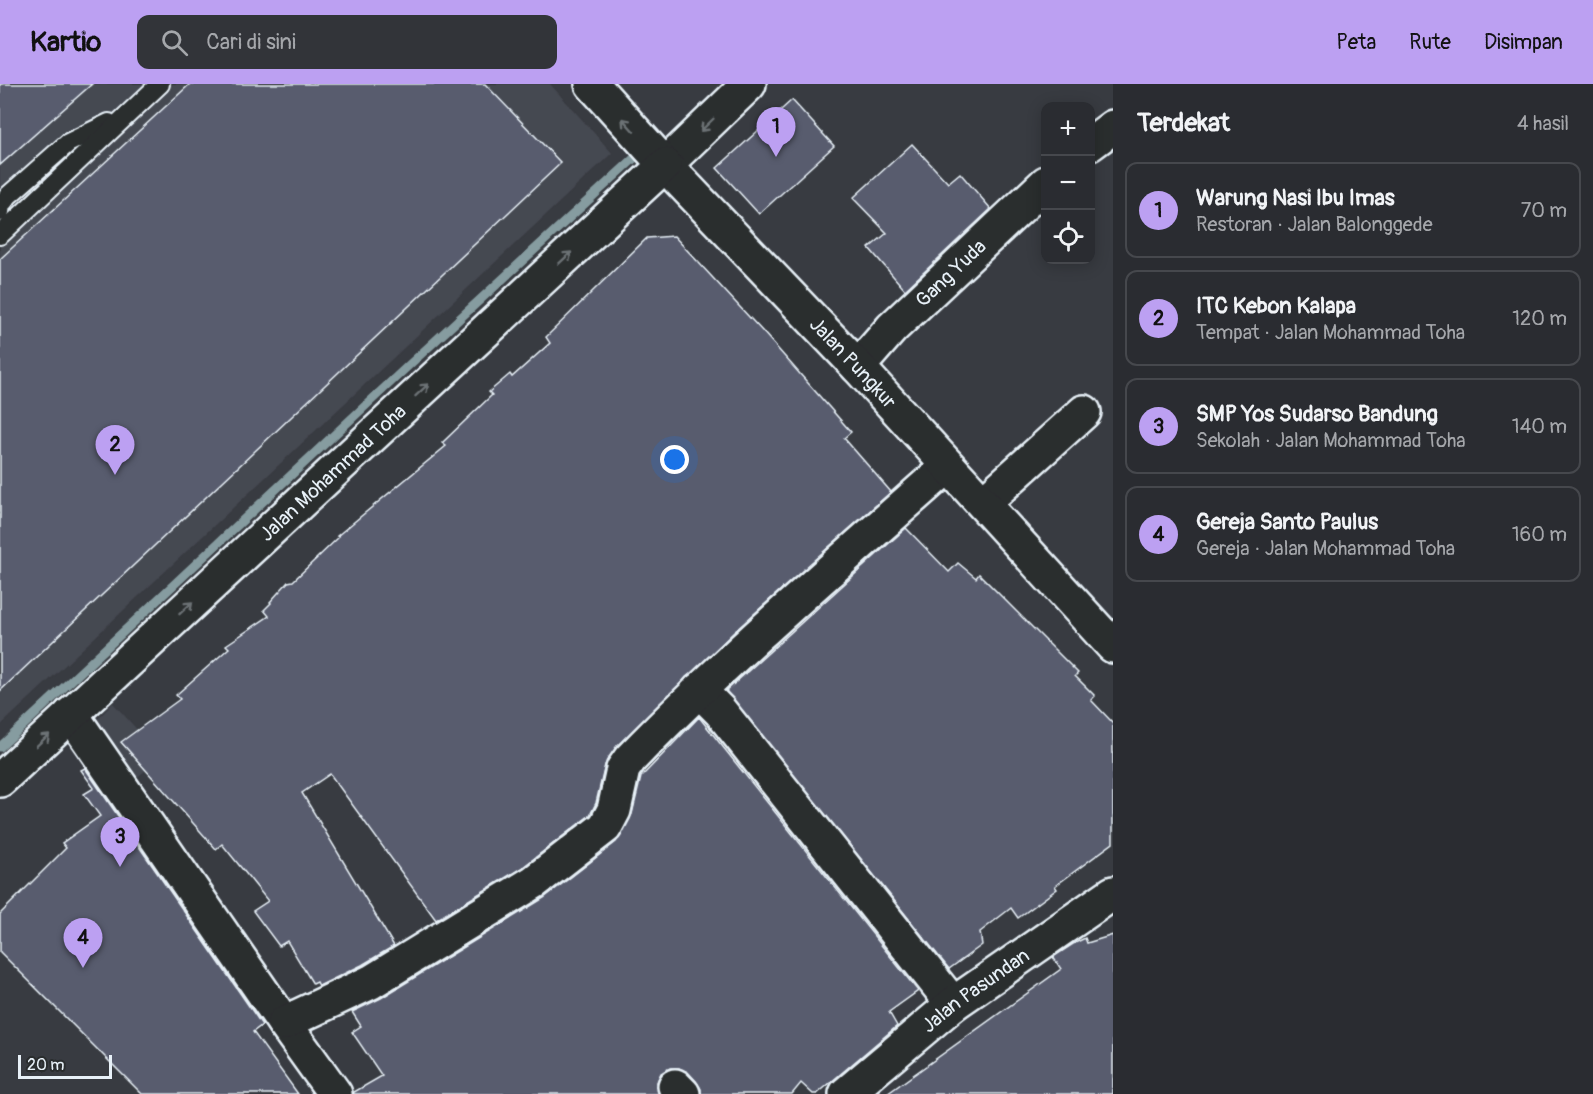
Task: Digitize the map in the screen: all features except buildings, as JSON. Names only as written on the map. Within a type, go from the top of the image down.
[{"type":"street","name":"Jalan Pungkur","points":[[592,84],[665,165],[858,367],[1113,646]]},
{"type":"street","name":"Jalan Mohammad Toha","points":[[0,780],[665,165],[749,84]]},
{"type":"street","points":[[1095,140],[1113,127]]},
{"type":"street","name":"Gang Yuda","points":[[858,367],[892,328],[1041,188]]},
{"type":"street","points":[[983,503],[1084,412]]},
{"type":"street","points":[[284,1023],[392,970],[534,882],[604,827],[615,810],[624,769],[699,690],[759,633],[948,466]]},
{"type":"street","points":[[699,690],[720,711],[953,1004]]},
{"type":"street","points":[[71,714],[335,1094]]},
{"type":"street","name":"Jalan Pasundan","points":[[846,1094],[953,1004],[1113,893]]},
{"type":"lane","points":[[0,220],[160,84]]},
{"type":"lane","points":[[0,220],[1,205],[9,195],[68,143],[127,114]]},
{"type":"shaded area","points":[[77,84],[550,84],[612,153],[0,726],[0,160]]},
{"type":"shaded area","points":[[113,703],[162,757],[130,783],[89,728]]},
{"type":"waterway","points":[[0,747],[642,151]]},
{"type":"place","name":"Warung Nasi Ibu Imas","points":[[776,157]]},
{"type":"place","name":"ITC Kebon Kalapa","points":[[115,475]]},
{"type":"place","name":"SMP Yos Sudarso Bandung","points":[[120,867]]},
{"type":"place","name":"Gereja Santo Paulus","points":[[83,968]]}]
